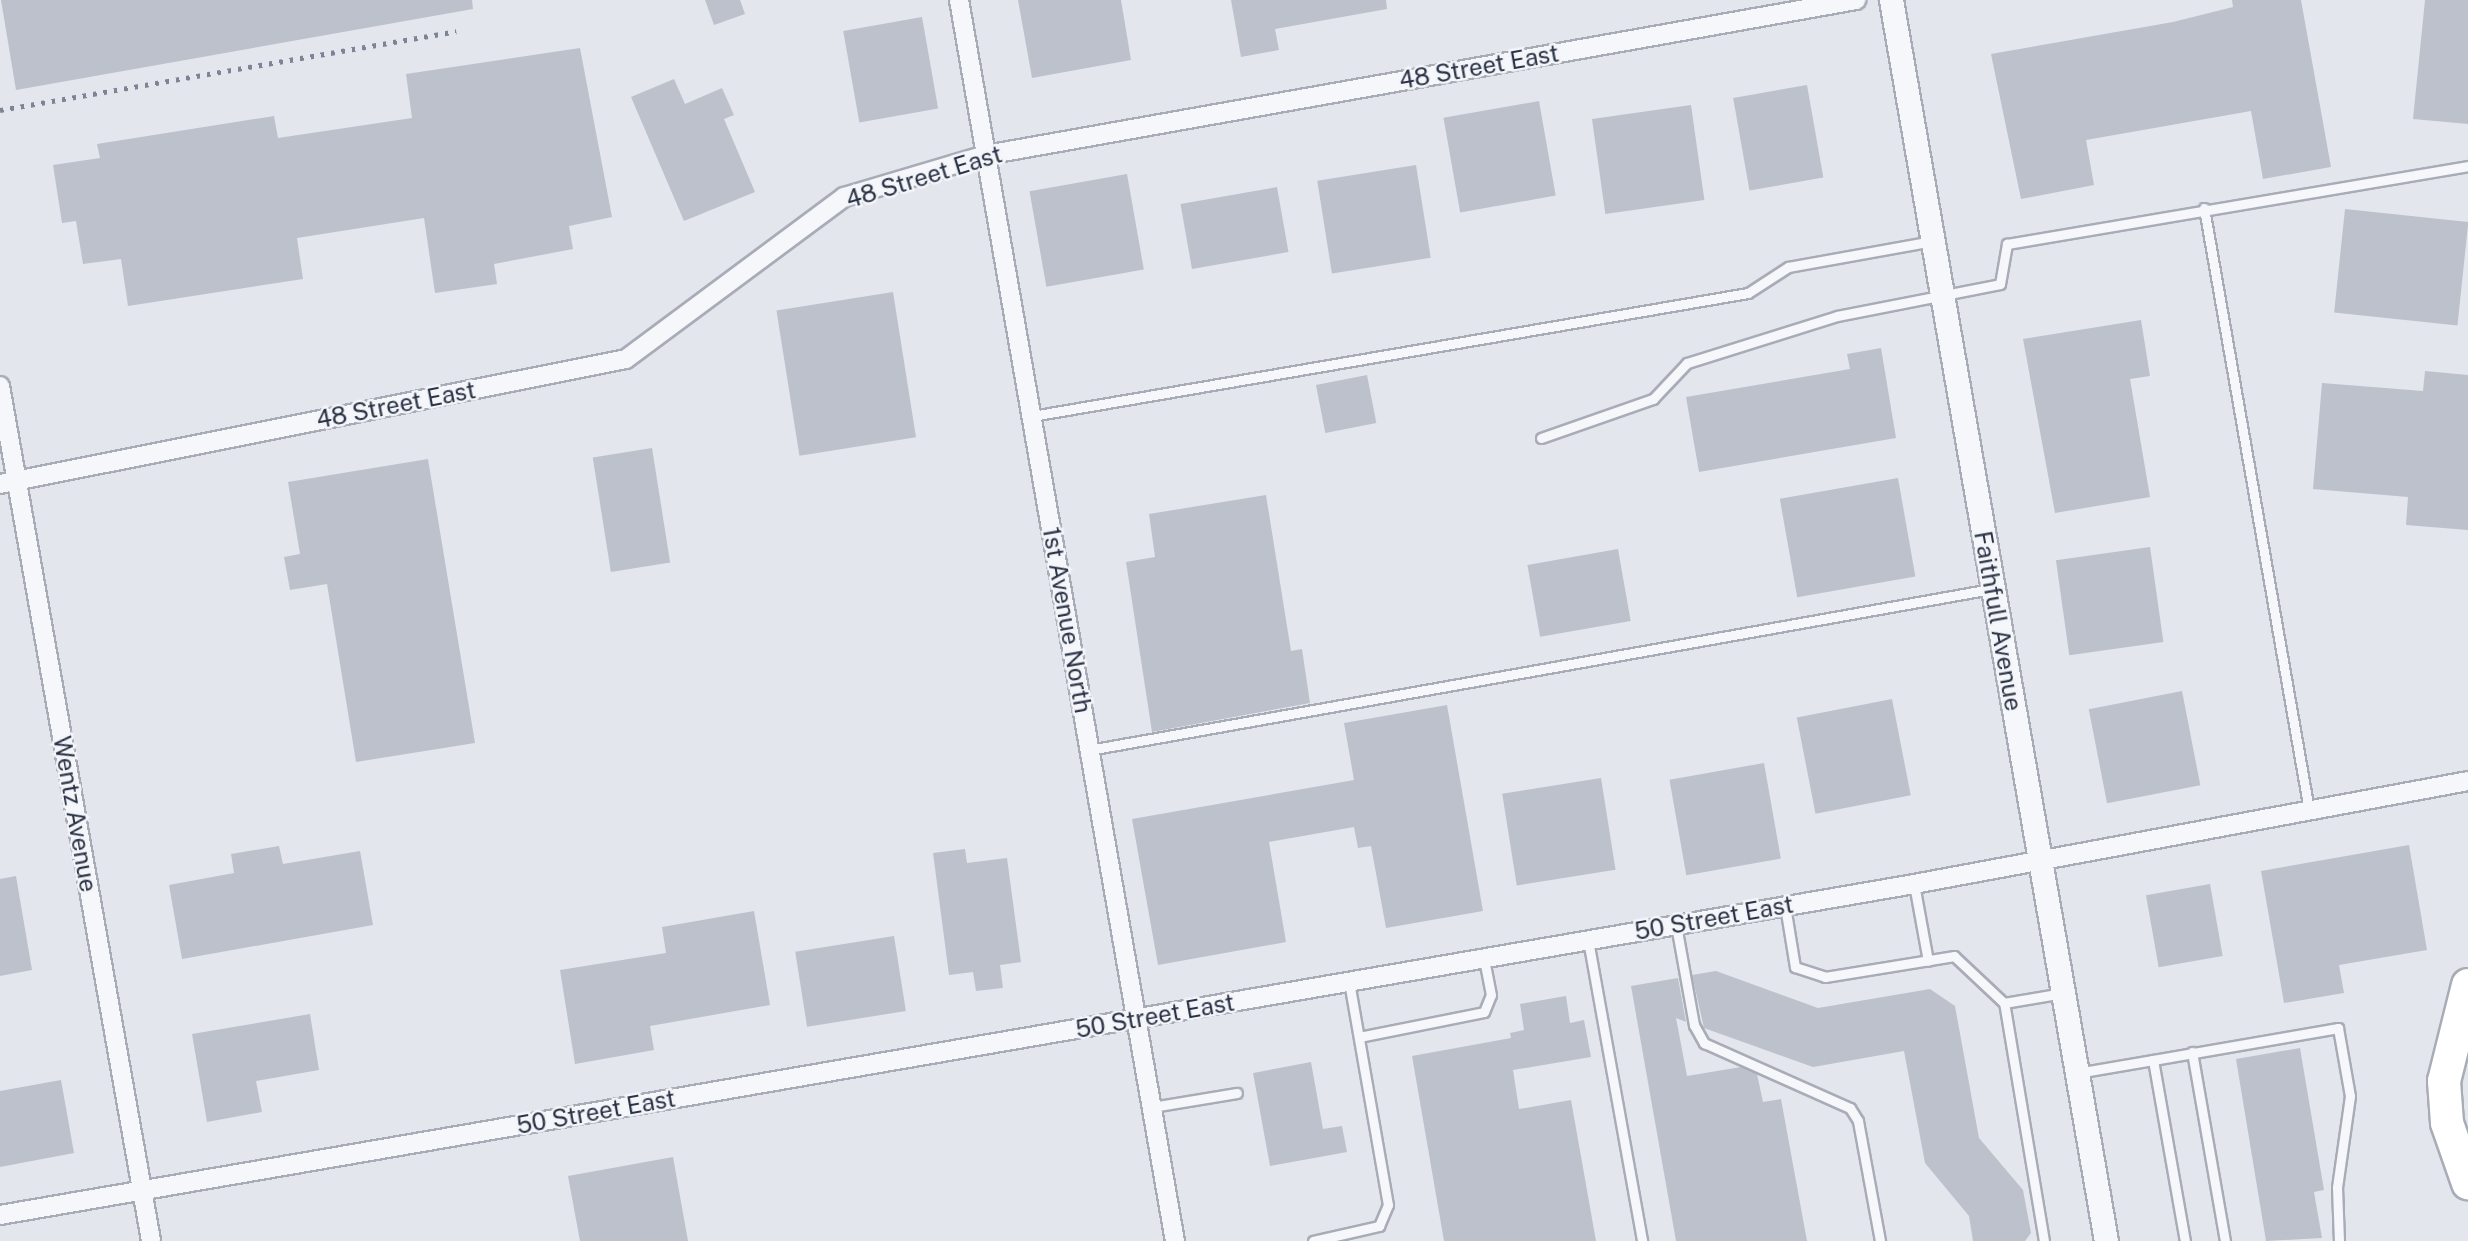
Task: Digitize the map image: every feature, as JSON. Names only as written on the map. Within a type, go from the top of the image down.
[{"type":"highway","points":[[2468,985],[2444,1081],[2447,1123],[2468,1183]]},
{"type":"street","name":"1st Avenue North","points":[[959,0],[1175,1241]]},
{"type":"street","name":"48 Street East","points":[[8,482],[626,359],[844,197],[986,155],[1856,0]]},
{"type":"street","name":"Faithfull Avenue","points":[[1891,0],[2106,1241]]},
{"type":"street","name":"Wentz Avenue","points":[[0,386],[8,482],[151,1241]]},
{"type":"street","name":"50 Street East","points":[[0,1215],[1914,884],[2468,781]]},
{"type":"lane","points":[[1541,438],[1653,399],[1687,363],[1837,316],[2000,285],[2007,244],[2204,208],[2468,166]]},
{"type":"lane","points":[[2204,208],[2309,810]]},
{"type":"lane","points":[[1032,416],[1748,293],[1788,267],[1933,241]]},
{"type":"lane","points":[[1089,750],[1993,589]]},
{"type":"lane","points":[[1914,884],[1928,961]]},
{"type":"lane","points":[[1785,906],[1795,967],[1825,977],[1954,956],[2004,1003],[2044,1241]]},
{"type":"lane","points":[[1676,925],[1697,1035],[1850,1108],[1858,1121],[1880,1241]]},
{"type":"lane","points":[[1588,940],[1642,1241]]},
{"type":"lane","points":[[1359,1037],[1484,1012],[1490,995],[1484,959]]},
{"type":"lane","points":[[1313,1241],[1379,1226],[1388,1205],[1349,982]]},
{"type":"lane","points":[[2004,1003],[2063,993]]},
{"type":"lane","points":[[2077,1073],[2338,1028],[2350,1096],[2337,1188],[2339,1241]]},
{"type":"lane","points":[[2192,1052],[2225,1241]]},
{"type":"lane","points":[[2153,1060],[2185,1241]]},
{"type":"lane","points":[[1152,1107],[1237,1093]]},
{"type":"building","points":[[1,0],[472,0],[473,9],[16,90]]},
{"type":"building","points":[[705,0],[740,0],[745,14],[714,25]]},
{"type":"building","points":[[1018,0],[1121,0],[1131,60],[1032,78]]},
{"type":"building","points":[[1231,0],[1386,0],[1387,9],[1275,29],[1279,50],[1241,57]]},
{"type":"building","points":[[2232,0],[2301,0],[2331,167],[2263,179],[2251,111],[2086,140],[2094,185],[2021,199],[1991,54],[2173,22],[2233,7]]},
{"type":"building","points":[[2425,0],[2468,0],[2468,124],[2413,119]]},
{"type":"building","points":[[922,17],[938,109],[859,122],[843,31]]},
{"type":"building","points":[[580,48],[612,217],[569,226],[573,249],[494,264],[497,284],[435,293],[424,218],[297,238],[303,279],[128,306],[121,259],[83,264],[76,221],[62,223],[53,165],[100,158],[97,144],[274,116],[278,138],[412,118],[406,74]]},
{"type":"building","points":[[674,79],[685,104],[722,88],[734,115],[724,119],[755,192],[684,221],[631,97]]},
{"type":"building","points":[[1807,85],[1823,178],[1749,191],[1733,98]]},
{"type":"building","points":[[1539,101],[1556,196],[1460,212],[1443,118]]},
{"type":"building","points":[[1691,105],[1704,200],[1605,214],[1592,119]]},
{"type":"building","points":[[1416,165],[1431,258],[1332,273],[1317,181]]},
{"type":"building","points":[[1127,174],[1144,270],[1046,287],[1030,191]]},
{"type":"building","points":[[1277,187],[1288,252],[1192,269],[1180,204]]},
{"type":"building","points":[[2345,209],[2468,222],[2457,325],[2334,312]]},
{"type":"building","points":[[893,292],[916,437],[799,456],[776,310]]},
{"type":"building","points":[[2141,320],[2150,376],[2130,379],[2150,497],[2055,513],[2023,339]]},
{"type":"building","points":[[1881,348],[1896,438],[1699,472],[1686,397],[1850,369],[1847,354]]},
{"type":"building","points":[[2425,371],[2468,375],[2468,530],[2406,525],[2408,497],[2313,489],[2322,383],[2423,391]]},
{"type":"building","points":[[1367,375],[1376,423],[1325,433],[1316,385]]},
{"type":"building","points":[[652,448],[670,563],[611,572],[593,457]]},
{"type":"building","points":[[428,459],[475,743],[356,762],[327,584],[290,590],[284,557],[300,554],[288,482]]},
{"type":"building","points":[[1898,478],[1915,576],[1797,597],[1780,499]]},
{"type":"building","points":[[1266,495],[1291,651],[1302,649],[1310,703],[1152,732],[1126,562],[1155,557],[1149,514]]},
{"type":"building","points":[[2150,547],[2163,642],[2069,655],[2056,560]]},
{"type":"building","points":[[1618,549],[1631,621],[1540,637],[1527,565]]},
{"type":"building","points":[[2182,691],[2200,785],[2107,803],[2089,709]]},
{"type":"building","points":[[1892,699],[1911,795],[1815,814],[1797,718]]},
{"type":"building","points":[[1447,705],[1483,911],[1386,928],[1371,846],[1358,848],[1354,827],[1269,842],[1286,942],[1158,965],[1132,819],[1354,780],[1344,723]]},
{"type":"building","points":[[1764,763],[1781,859],[1686,875],[1669,780]]},
{"type":"building","points":[[1601,778],[1616,870],[1517,885],[1502,794]]},
{"type":"building","points":[[2409,845],[2427,950],[2339,965],[2344,993],[2284,1003],[2261,871]]},
{"type":"building","points":[[279,846],[283,864],[360,851],[373,925],[182,959],[169,885],[234,873],[231,854]]},
{"type":"building","points":[[965,849],[967,863],[1007,858],[1021,962],[1000,965],[1003,988],[976,991],[973,972],[949,975],[933,853]]},
{"type":"building","points":[[16,876],[32,970],[0,976],[0,879]]},
{"type":"building","points":[[2210,884],[2223,956],[2159,967],[2146,895]]},
{"type":"building","points":[[754,911],[770,1005],[650,1026],[654,1050],[575,1064],[560,970],[666,953],[662,927]]},
{"type":"building","points":[[894,936],[906,1011],[807,1027],[795,952]]},
{"type":"building","points":[[1716,971],[1818,1008],[1930,989],[1955,1006],[1979,1138],[2023,1190],[2031,1233],[2025,1241],[1973,1241],[1969,1216],[1925,1163],[1904,1051],[1813,1067],[1704,1028],[1692,975]]},
{"type":"building","points":[[1678,978],[1686,1022],[1676,1018],[1687,1076],[1741,1067],[1757,1074],[1763,1102],[1781,1099],[1807,1241],[1676,1241],[1631,986]]},
{"type":"building","points":[[1566,996],[1570,1023],[1584,1020],[1591,1057],[1513,1070],[1519,1109],[1571,1100],[1596,1241],[1444,1241],[1412,1056],[1511,1038],[1510,1033],[1524,1030],[1520,1004]]},
{"type":"building","points":[[310,1014],[319,1070],[256,1081],[262,1112],[207,1122],[192,1034]]},
{"type":"building","points":[[2300,1048],[2324,1190],[2314,1192],[2322,1238],[2266,1241],[2236,1059]]},
{"type":"building","points":[[1311,1062],[1323,1129],[1342,1126],[1347,1152],[1270,1166],[1253,1073]]},
{"type":"building","points":[[61,1080],[74,1153],[0,1167],[0,1091]]},
{"type":"building","points":[[673,1157],[688,1241],[580,1241],[568,1176]]},
{"type":"railway","points":[[0,110],[456,31]]}]
